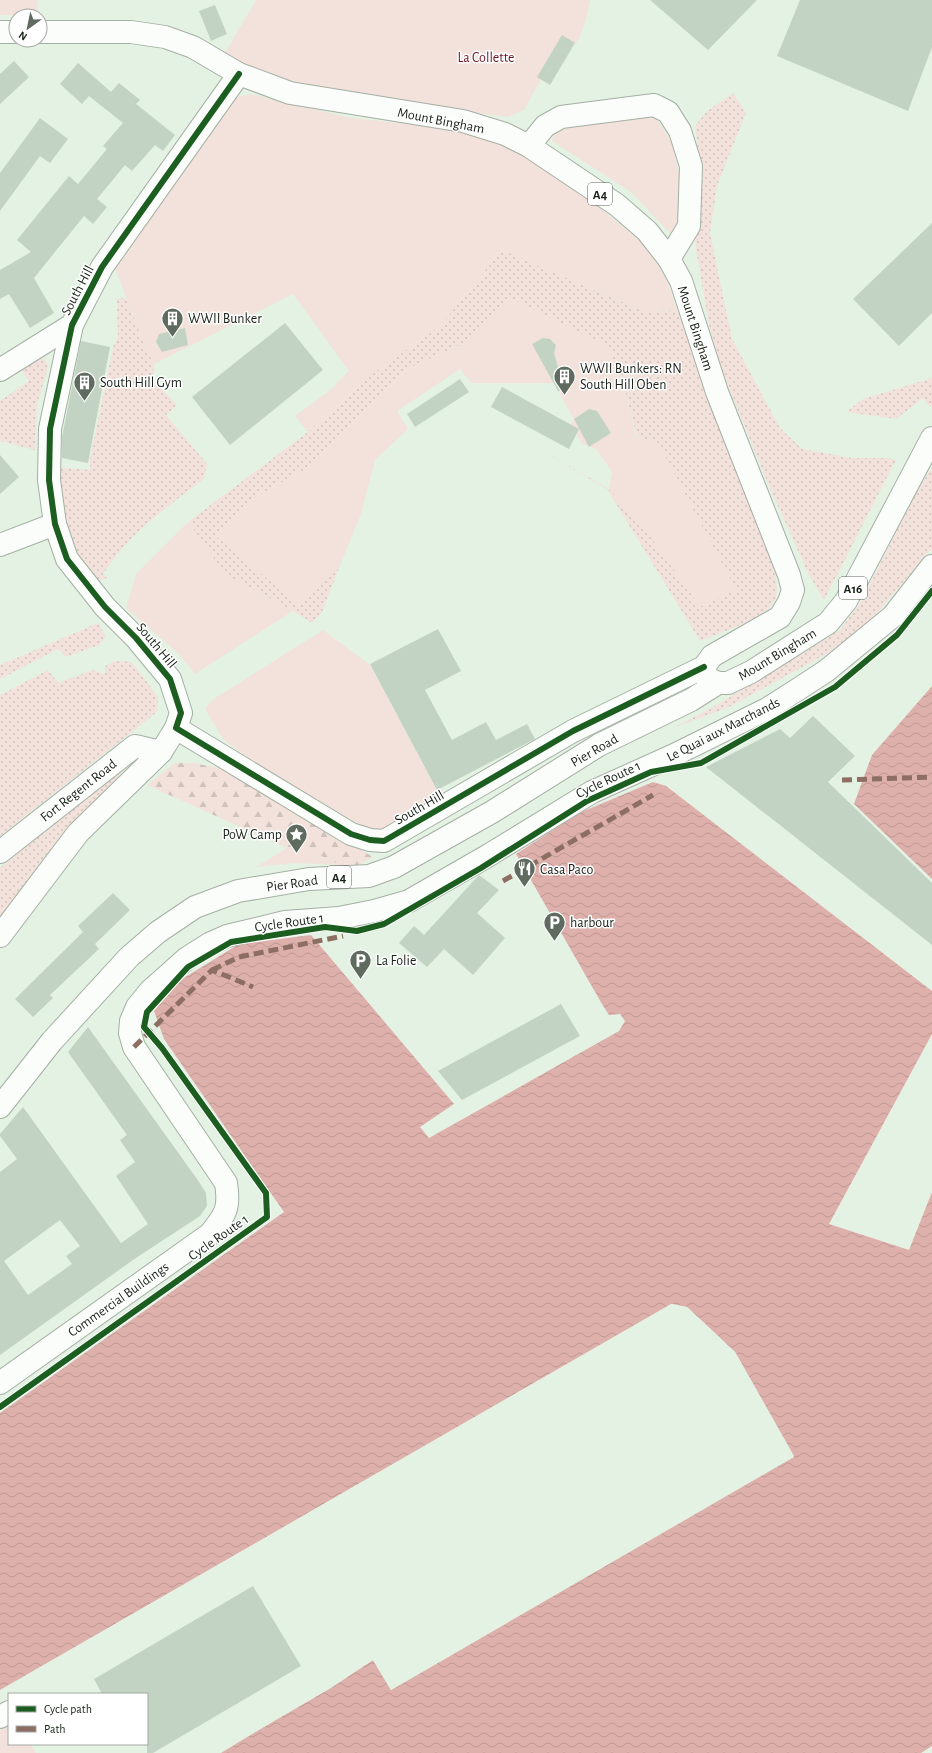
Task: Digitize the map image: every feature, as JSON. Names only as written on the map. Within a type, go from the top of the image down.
[{"type":"main road","name":"Mount Bingham","points":[[48,32],[131,32],[165,37],[193,47],[239,74],[290,93],[463,121],[505,134],[529,146],[617,205],[647,231],[669,259],[680,281],[716,392],[789,575],[793,590],[789,602],[780,617],[712,656],[711,675],[728,683],[751,672],[828,623],[846,601],[932,438]]},
{"type":"main road","name":"South Hill","points":[[0,936],[78,833],[162,752],[176,728],[181,713],[170,679],[136,638],[105,607],[67,559],[55,524],[49,480],[50,429],[72,325],[102,267],[239,74]]},
{"type":"main road","points":[[529,146],[545,126],[561,117],[654,105],[668,112],[680,131],[691,166],[689,226],[669,259]]},
{"type":"main road","points":[[0,370],[72,325]]},
{"type":"main road","points":[[0,545],[55,524]]},
{"type":"main road","name":"Le Quai aux Marchands","points":[[131,1021],[137,1007],[150,991],[187,958],[209,944],[227,936],[285,922],[339,918],[374,911],[409,901],[489,855],[592,792],[672,756],[768,709],[826,671],[892,616],[932,566]]},
{"type":"main road","name":"South Hill","points":[[176,728],[351,834],[370,840],[384,841],[573,732],[711,675]]},
{"type":"main road","name":"Pier Road","points":[[0,1107],[52,1041],[129,957],[158,932],[195,907],[238,891],[309,879],[369,876],[394,867],[492,812],[599,746],[691,700],[711,675]]},
{"type":"main road","name":"Fort Regent Road","points":[[0,852],[135,746],[162,752]]},
{"type":"main road","name":"Commercial Buildings","points":[[0,1383],[210,1234],[222,1219],[229,1201],[226,1182],[134,1047],[130,1033],[131,1021]]},
{"type":"green space","points":[[0,0],[37,0],[38,8],[8,8],[8,15],[0,15]]},
{"type":"green space","name":"La Collette","points":[[256,0],[590,0],[586,20],[579,39],[539,83],[524,110],[508,117],[390,103],[275,79],[240,63],[225,53]]},
{"type":"green space","points":[[733,93],[746,113],[717,186],[710,233],[732,339],[780,428],[802,449],[852,458],[886,458],[896,460],[824,600],[809,575],[766,479],[718,361],[709,325],[696,249],[695,216],[699,161],[695,126],[706,112]]},
{"type":"green space","points":[[251,94],[351,118],[468,130],[527,156],[593,203],[641,241],[665,275],[677,310],[643,311],[502,250],[439,327],[376,371],[308,432],[295,416],[329,391],[349,371],[293,294],[154,364],[144,344],[115,268],[144,218],[234,98]]},
{"type":"green space","points":[[635,114],[656,118],[672,143],[684,196],[681,222],[671,234],[631,192],[552,141],[555,130],[567,123]]},
{"type":"green space","points":[[502,250],[643,311],[677,310],[771,560],[776,578],[777,592],[772,605],[764,612],[743,624],[700,641],[607,489],[536,447],[609,489],[648,533],[736,590],[657,442],[637,437],[623,384],[509,297],[462,344],[408,369],[304,470],[259,495],[217,537],[300,605],[339,568],[322,612],[312,623],[225,574],[188,522],[308,432],[376,371],[439,327]]},
{"type":"green space","points":[[509,297],[608,346],[623,384],[636,437],[657,442],[736,590],[700,607],[648,533],[609,489],[612,472],[596,449],[582,444],[571,424],[574,420],[554,383],[471,383],[460,369],[397,411],[408,429],[375,460],[361,514],[339,568],[300,606],[217,537],[259,495],[304,470],[408,369],[462,344]]},
{"type":"green space","points":[[126,298],[144,344],[154,364],[153,380],[177,405],[166,415],[207,464],[204,479],[162,511],[136,534],[113,559],[103,574],[107,578],[96,582],[80,565],[65,524],[56,467],[90,470],[90,459],[113,347],[118,337],[117,299]]},
{"type":"green space","points":[[33,356],[45,360],[48,366],[37,405],[35,450],[0,441],[0,401],[29,381],[20,367]]},
{"type":"green space","points":[[932,378],[932,405],[929,407],[923,398],[896,419],[846,412],[863,399]]},
{"type":"green space","points":[[932,468],[932,548],[877,613],[853,637],[832,651],[727,708],[675,727],[715,706],[840,630],[862,600],[918,489]]},
{"type":"green space","points":[[188,522],[225,574],[293,611],[195,674],[178,653],[126,608],[136,574]]},
{"type":"green space","points":[[98,623],[106,637],[99,645],[66,657],[58,649],[0,679],[0,665]]},
{"type":"green space","points":[[323,630],[370,665],[437,790],[434,803],[384,831],[351,825],[249,759],[223,739],[205,709],[212,700]]},
{"type":"green space","points":[[115,661],[132,662],[158,697],[157,712],[0,836],[0,695],[48,670],[58,683],[93,670],[105,674],[105,666]]},
{"type":"green space","points":[[175,763],[194,763],[222,769],[373,857],[356,866],[340,865],[298,845],[287,848],[147,785]]},
{"type":"green space","points":[[116,772],[122,777],[51,848],[0,918],[0,868]]},
{"type":"green space","points":[[298,845],[340,865],[295,863],[256,867],[287,848]]},
{"type":"green space","points":[[8,1726],[8,1745],[32,1745],[36,1753],[0,1753],[0,1730]]},
{"type":"water","points":[[932,686],[932,879],[854,804],[872,755]]},
{"type":"water","points":[[653,782],[666,786],[932,991],[932,1034],[829,1224],[909,1250],[932,1192],[932,1746],[921,1753],[221,1753],[373,1660],[391,1690],[794,1457],[735,1352],[687,1307],[671,1304],[0,1690],[0,1413],[284,1212],[164,1039],[154,1011],[182,979],[239,944],[311,935],[454,1104],[420,1127],[429,1138],[619,1031],[625,1021],[620,1014],[609,1015],[516,854],[579,813]]},
{"type":"pier","points":[[672,1304],[687,1307],[735,1352],[794,1456],[391,1690],[373,1660],[331,1688],[219,1753],[373,1658],[392,1687],[792,1456],[733,1353],[686,1309],[672,1306],[0,1692],[1,1690]]},
{"type":"building","points":[[650,0],[757,0],[708,50]]},
{"type":"building","points":[[800,0],[932,0],[932,47],[908,111],[777,56]]},
{"type":"building","points":[[215,5],[227,34],[211,41],[199,11]]},
{"type":"building","points":[[562,35],[575,43],[550,85],[537,77]]},
{"type":"building","points":[[14,61],[29,77],[0,104],[0,74]]},
{"type":"building","points":[[78,63],[111,92],[119,83],[140,100],[136,104],[175,135],[163,151],[155,145],[132,171],[125,165],[97,199],[107,207],[93,224],[84,216],[34,278],[54,313],[30,328],[9,294],[0,299],[0,270],[31,252],[17,240],[69,176],[78,184],[107,149],[103,146],[123,123],[89,96],[82,104],[60,84]]},
{"type":"building","points":[[40,118],[68,139],[50,163],[40,156],[0,211],[0,173]]},
{"type":"building","points":[[932,223],[932,313],[899,346],[853,299]]},
{"type":"building","points":[[285,323],[323,370],[230,445],[192,397]]},
{"type":"building","name":"WWII Bunker","points":[[185,328],[188,345],[162,352],[156,342],[159,334]]},
{"type":"building","points":[[543,338],[550,339],[556,345],[554,353],[564,389],[558,391],[532,344]]},
{"type":"building","name":"South Hill Gym","points":[[81,341],[110,347],[88,463],[62,458],[62,437]]},
{"type":"building","points":[[460,379],[469,392],[415,427],[407,414]]},
{"type":"building","points":[[502,387],[579,429],[569,449],[491,407]]},
{"type":"building","points":[[589,409],[597,411],[611,433],[589,447],[574,419]]},
{"type":"building","points":[[0,455],[19,477],[0,494]]},
{"type":"building","points":[[438,629],[461,671],[425,690],[452,740],[486,722],[496,740],[527,724],[535,739],[437,790],[370,664]]},
{"type":"building","points":[[813,716],[855,756],[828,782],[932,883],[932,945],[706,767],[780,729],[790,738]]},
{"type":"building","points":[[479,875],[499,890],[477,913],[505,938],[473,975],[444,949],[427,967],[399,943],[414,926],[424,935]]},
{"type":"building","points":[[113,893],[130,910],[95,944],[99,949],[50,995],[53,998],[33,1017],[15,999],[83,932],[78,926]]},
{"type":"building","points":[[561,1004],[580,1036],[462,1100],[438,1071]]},
{"type":"building","points":[[88,1027],[197,1179],[206,1193],[207,1206],[200,1216],[133,1260],[0,1355],[0,1172],[17,1159],[0,1134],[23,1107],[121,1243],[148,1224],[116,1176],[135,1162],[120,1140],[127,1135],[68,1052]],"holes":[[[60,1220],[80,1246],[66,1256],[72,1264],[28,1295],[4,1261]]]},
{"type":"building","points":[[253,1586],[301,1666],[153,1753],[147,1753],[148,1693],[101,1693],[94,1679]]},
{"type":"marked path","points":[[842,780],[932,777]]},
{"type":"marked path","points":[[503,881],[653,795]]},
{"type":"marked path","points":[[212,970],[239,957],[343,936]]},
{"type":"marked path","points":[[134,1047],[212,970],[253,987]]},
{"type":"cycle path","points":[[239,74],[102,267],[72,325],[50,429],[49,480],[55,524],[67,559],[105,607],[136,638],[170,679],[181,713],[176,728],[351,834],[370,840],[384,841],[573,731],[704,667]]},
{"type":"cycle path","name":"Cycle Route 1","points":[[0,1407],[267,1217],[266,1193],[162,1048],[144,1027],[147,1012],[188,967],[231,942],[325,927],[357,931],[384,924],[481,868],[587,801],[651,772],[701,763],[835,687],[897,635],[932,591]]},
{"type":"place","name":"WWII Bunker","points":[[172,338]]},
{"type":"place","name":"WWII Bunkers: RN South Hill Oben","points":[[564,396]]},
{"type":"place","name":"South Hill Gym","points":[[84,402]]},
{"type":"place","name":"PoW Camp","points":[[297,854]]},
{"type":"place","name":"Casa Paco","points":[[524,888]]},
{"type":"place","name":"harbour","points":[[554,942]]},
{"type":"place","name":"La Folie","points":[[360,980]]}]
